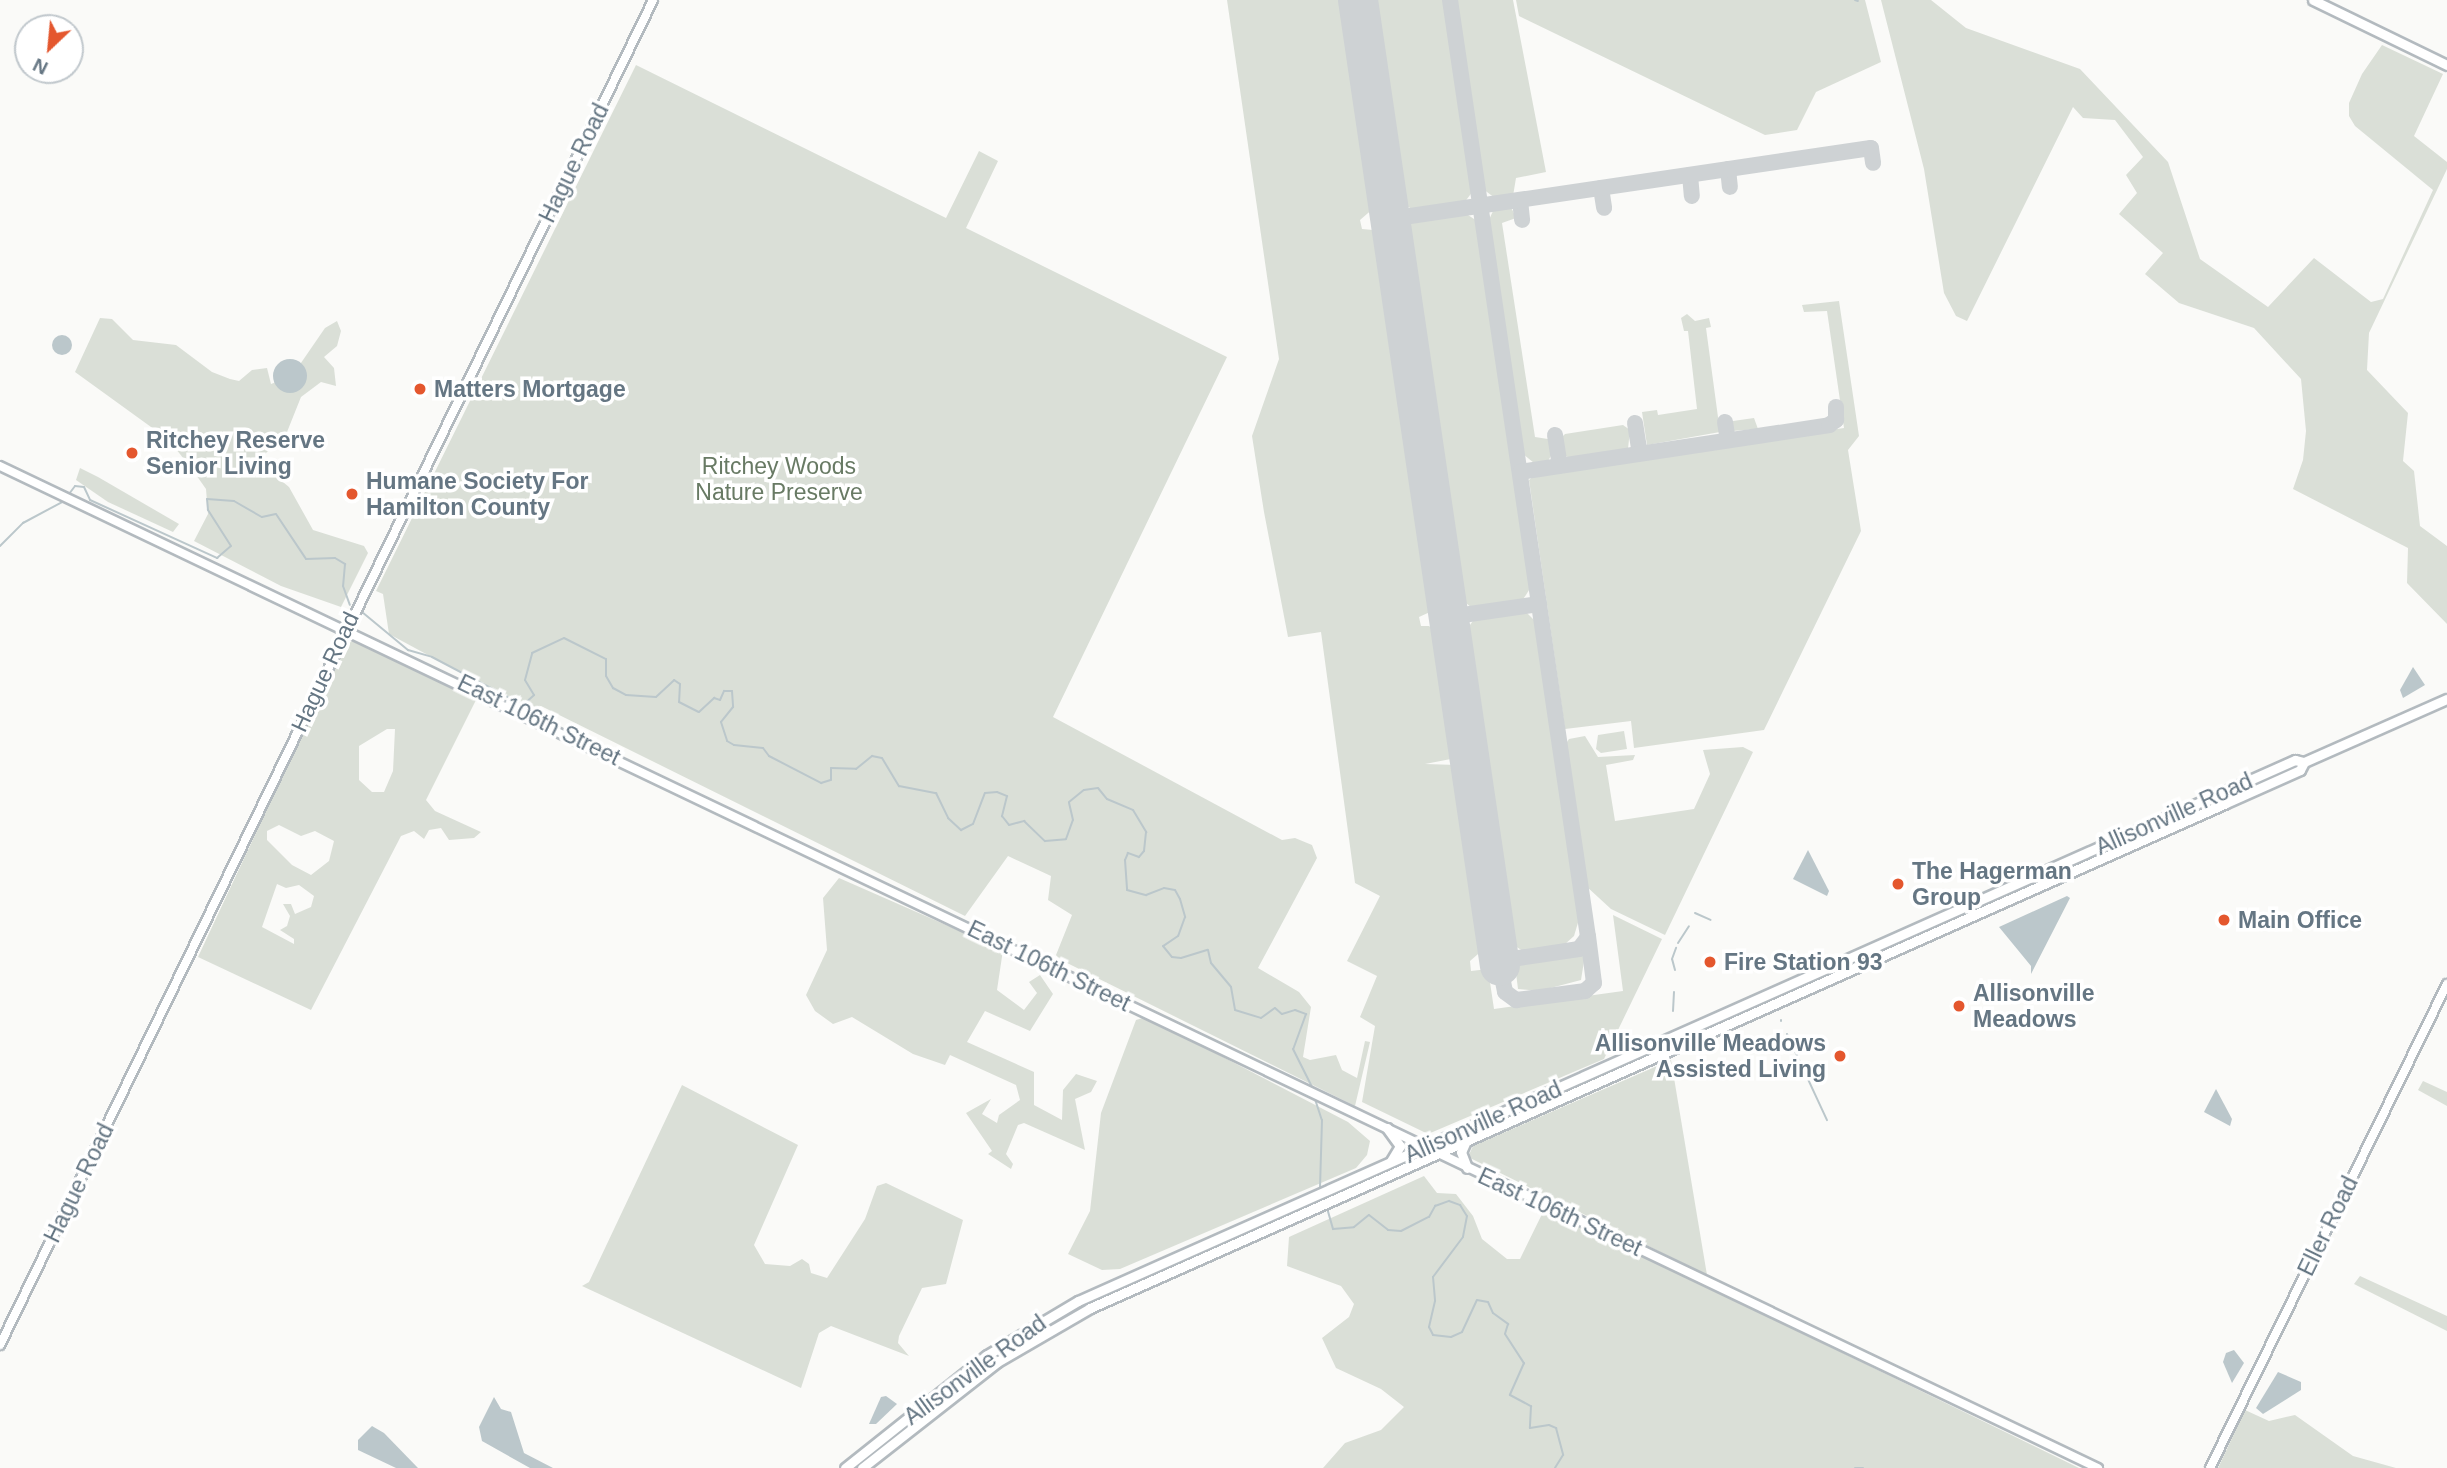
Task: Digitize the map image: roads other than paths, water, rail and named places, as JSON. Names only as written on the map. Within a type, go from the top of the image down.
[{"type":"main road","points":[[2313,0],[2447,65]]},
{"type":"main road","name":"Allisonville Road","points":[[845,1468],[965,1372],[1035,1324],[1305,1200],[2295,760],[2304,762],[2447,699]]},
{"type":"main road","name":"Allisonville Road","points":[[862,1468],[980,1374],[1041,1334],[1114,1296],[2300,770],[2304,762]]},
{"type":"main road","points":[[1387,1128],[1400,1149],[1389,1163]]},
{"type":"main road","points":[[1466,1141],[1461,1153],[1467,1168]]},
{"type":"street","name":"Hague Road","points":[[0,1345],[346,627],[653,0]]},
{"type":"street","name":"East 106th Street","points":[[0,466],[346,627],[1467,1168],[2098,1468]]},
{"type":"street","name":"Eller Road","points":[[2210,1468],[2447,984]]},
{"type":"waterway","points":[[69,494],[75,486],[84,487],[90,500],[217,558],[231,546],[208,510],[207,499],[234,501],[262,517],[276,514],[306,559],[335,558],[345,564],[343,586],[350,605]]},
{"type":"waterway","points":[[0,546],[23,523],[64,501]]},
{"type":"waterway","points":[[362,612],[408,650],[432,657],[523,705],[534,695],[525,680],[532,653],[564,638],[606,659],[606,676],[613,688],[626,695],[656,697],[674,680],[680,684],[679,702],[699,712],[714,698],[720,700],[724,691],[732,691],[733,707],[721,722],[727,741],[734,745],[763,748],[769,756],[821,783],[831,780],[831,768],[856,769],[872,756],[882,758],[899,786],[936,793],[948,818],[961,830],[973,824],[985,793],[997,792],[1007,796],[1002,816],[1009,825],[1024,821],[1045,841],[1066,839],[1073,820],[1069,802],[1084,790],[1098,788],[1107,799],[1133,810],[1146,832],[1144,851],[1139,857],[1128,853],[1125,860],[1127,890],[1146,895],[1164,888],[1175,890],[1180,899],[1185,917],[1178,936],[1163,946],[1172,957],[1181,958],[1208,950],[1211,963],[1231,987],[1235,1010],[1261,1018],[1275,1008],[1282,1014],[1295,1010],[1306,1014],[1293,1049],[1314,1091]]},
{"type":"waterway","points":[[1695,913],[1711,920]]},
{"type":"waterway","points":[[1678,943],[1689,926]]},
{"type":"waterway","points":[[1675,970],[1672,959],[1676,948]]},
{"type":"waterway","points":[[1673,1011],[1674,992]]},
{"type":"waterway","points":[[1787,1034],[1827,1120]]},
{"type":"waterway","points":[[1314,1096],[1322,1120],[1320,1189]]},
{"type":"waterway","points":[[1327,1208],[1333,1229],[1354,1227],[1369,1215],[1388,1230],[1401,1231],[1429,1217],[1435,1206],[1449,1201],[1460,1205],[1467,1216],[1463,1237],[1433,1277],[1435,1301],[1429,1327],[1433,1335],[1451,1337],[1462,1332],[1477,1300],[1488,1302],[1493,1313],[1508,1324],[1505,1334],[1524,1363],[1510,1395],[1531,1406],[1530,1428],[1549,1425],[1556,1428],[1563,1455],[1555,1468]]},
{"type":"waterway","points":[[1855,1468],[1863,1468]]},
{"type":"place","name":"Matters Mortgage","points":[[420,389]]},
{"type":"place","name":"Ritchey Reserve Senior Living","points":[[132,453]]},
{"type":"place","name":"Humane Society For Hamilton County","points":[[352,494]]},
{"type":"place","name":"The Hagerman Group","points":[[1898,884]]},
{"type":"place","name":"Main Office","points":[[2224,920]]},
{"type":"place","name":"Fire Station 93","points":[[1710,962]]},
{"type":"place","name":"Allisonville Meadows","points":[[1959,1006]]},
{"type":"place","name":"Allisonville Meadows Assisted Living","points":[[1840,1056]]},
{"type":"park label","name":"Ritchey Woods Nature Preserve","points":[[779,479]]}]
